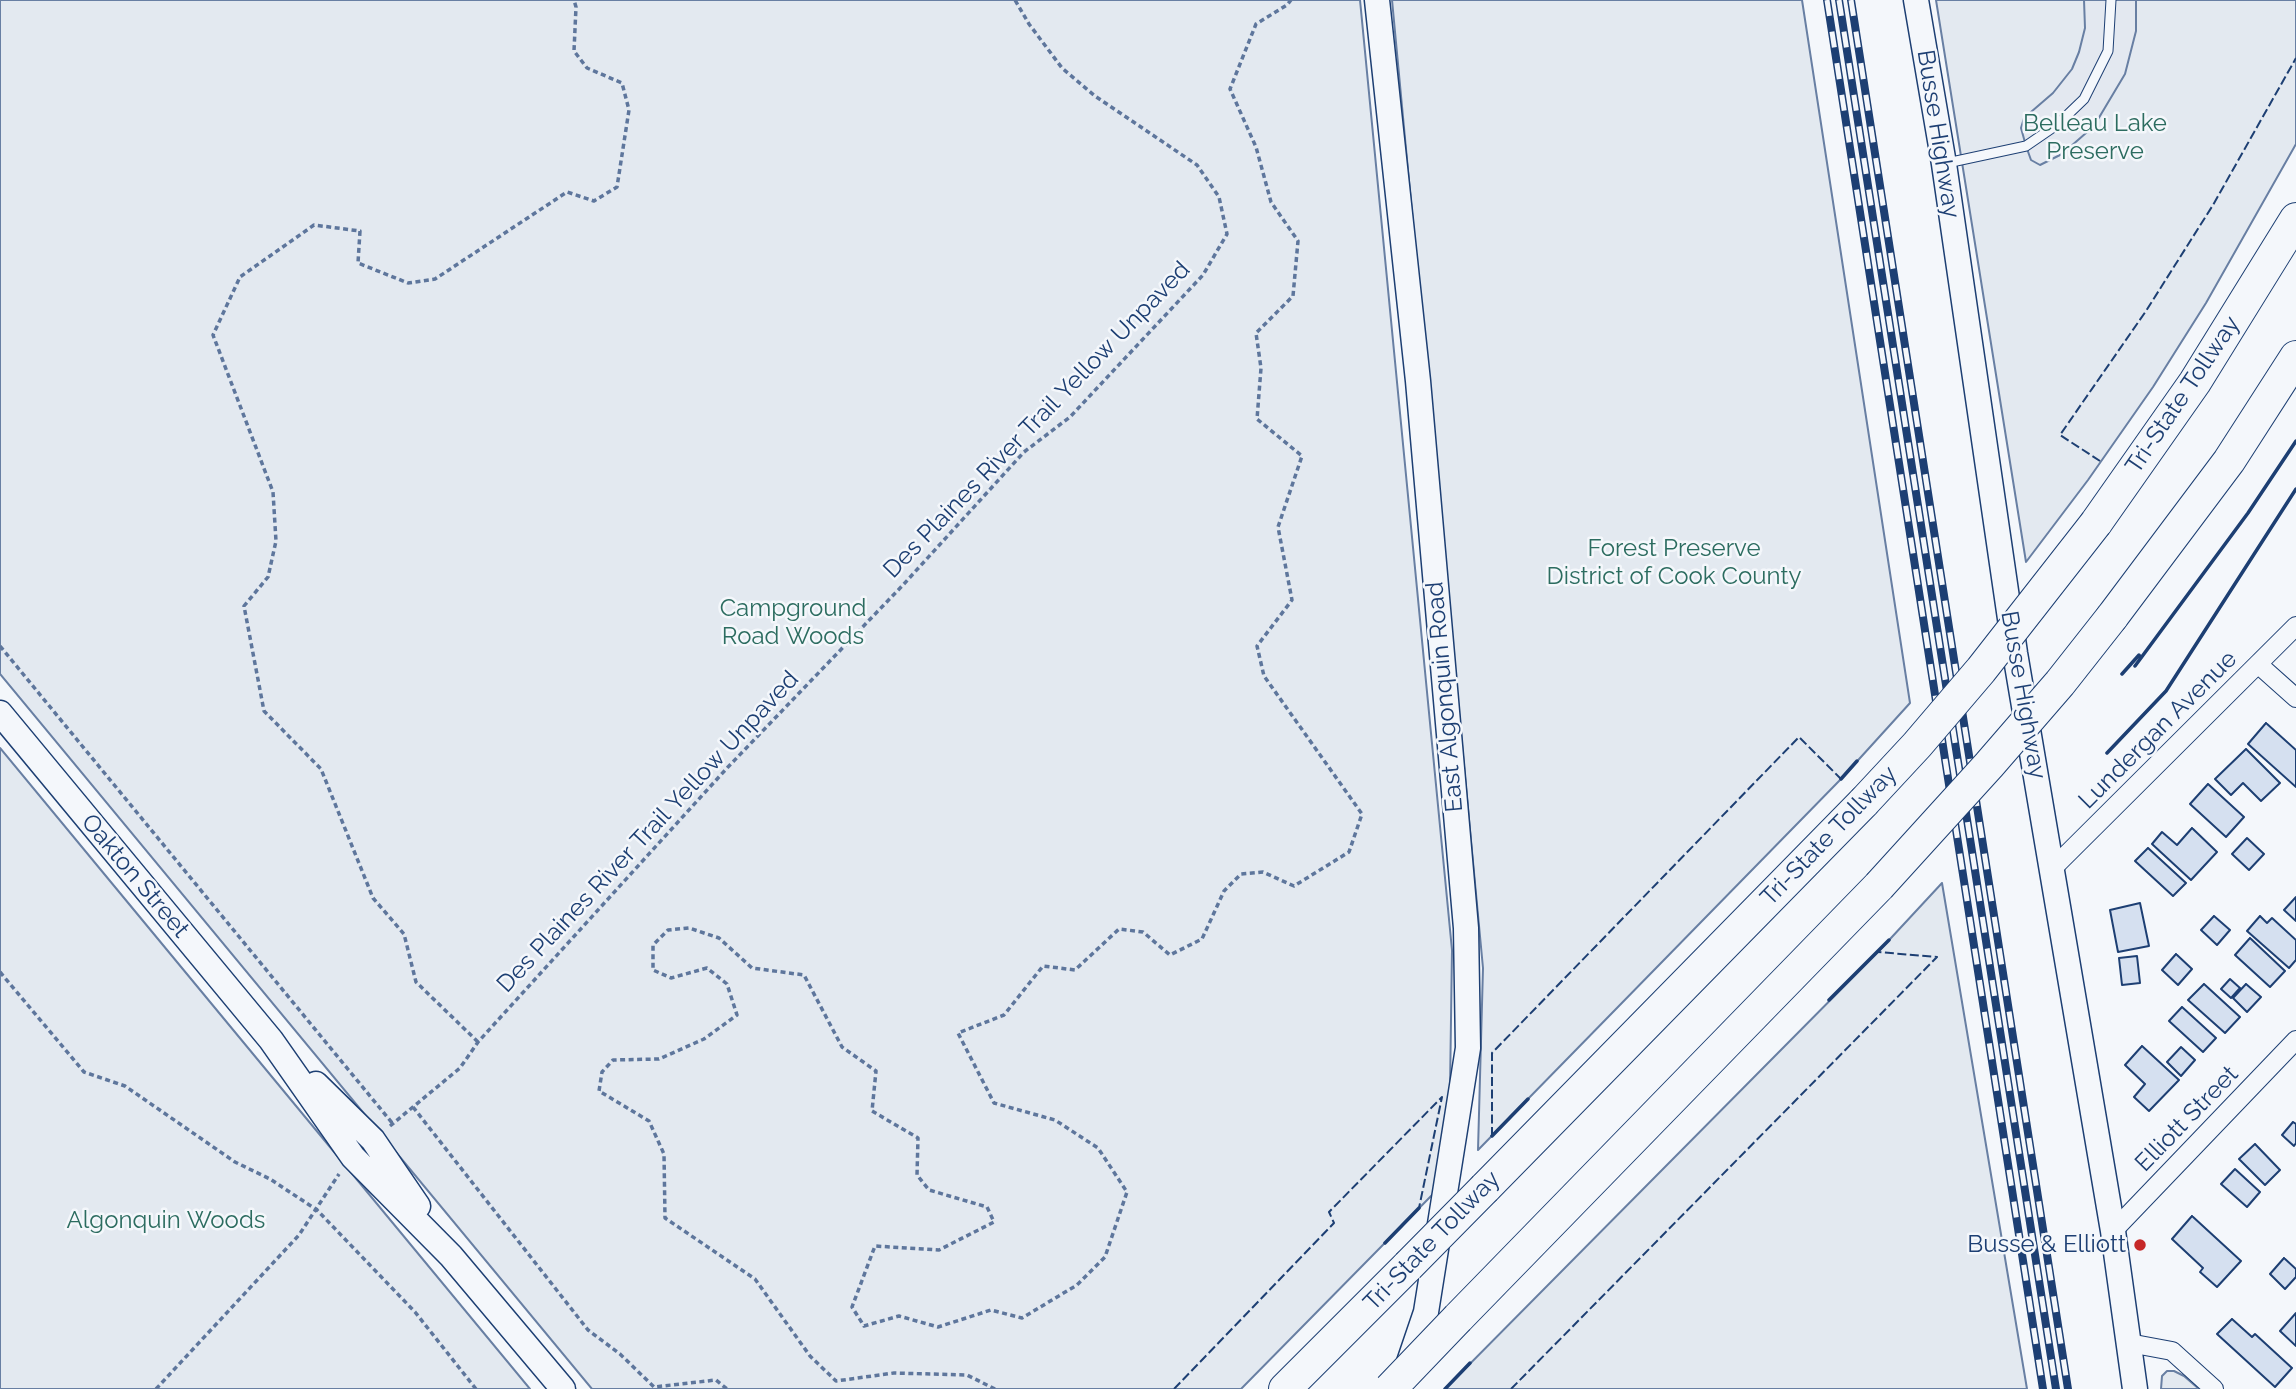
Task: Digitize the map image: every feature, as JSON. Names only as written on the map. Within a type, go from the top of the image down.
[{"type":"highway","name":"Tri-State Tollway","points":[[1285,1389],[1917,745],[1981,670],[2096,523],[2195,382],[2296,219]]},
{"type":"highway","points":[[1390,1389],[1879,886],[1998,755],[2112,617],[2229,461],[2296,357]]},
{"type":"main road","name":"East Algonquin Road","points":[[1377,0],[1418,381],[1466,928],[1468,1048],[1426,1312],[1400,1389]]},
{"type":"main road","name":"Busse Highway","points":[[1916,0],[1944,164],[2015,653],[2113,1231],[2136,1389]]},
{"type":"main road","name":"Oakton Street","points":[[0,713],[271,1040],[353,1157],[451,1256],[563,1389]]},
{"type":"street","name":"Lundergan Avenue","points":[[2053,868],[2296,626]]},
{"type":"street","points":[[2259,665],[2296,698]]},
{"type":"street","name":"Elliott Street","points":[[2113,1231],[2296,1040]]},
{"type":"street","points":[[2129,1343],[2172,1351],[2214,1389]]},
{"type":"lane","points":[[1944,164],[2026,146],[2058,124],[2084,99],[2108,51],[2110,0]]},
{"type":"path","points":[[478,1042],[416,982],[404,934],[373,898],[321,769],[264,711],[244,606],[268,577],[276,541],[273,492],[213,335],[240,277],[314,225],[360,231],[358,264],[408,283],[435,279],[567,192],[594,201],[617,187],[629,110],[622,83],[587,68],[574,51],[574,0]]},
{"type":"path","name":"Des Plaines River Trail Yellow Unpaved","points":[[387,1129],[460,1068],[478,1042],[729,767],[903,585],[1024,452],[1069,417],[1203,275],[1227,234],[1219,197],[1197,165],[1095,96],[1062,68],[1029,24],[1015,0]]},
{"type":"path","points":[[995,1389],[967,1375],[894,1373],[836,1381],[810,1356],[755,1279],[665,1218],[664,1154],[649,1121],[599,1091],[602,1072],[613,1060],[659,1059],[704,1039],[737,1015],[727,984],[707,968],[671,978],[653,970],[653,945],[668,930],[690,928],[719,938],[752,968],[804,975],[842,1047],[876,1071],[872,1111],[918,1138],[917,1175],[929,1190],[987,1207],[993,1222],[939,1250],[875,1246],[852,1307],[864,1326],[899,1316],[937,1327],[991,1310],[1022,1318],[1077,1285],[1105,1257],[1127,1192],[1098,1148],[1055,1120],[994,1103],[958,1033],[1004,1015],[1043,966],[1075,970],[1119,929],[1143,932],[1170,956],[1202,939],[1224,891],[1241,874],[1263,872],[1294,886],[1349,852],[1362,814],[1264,676],[1257,646],[1292,600],[1278,527],[1302,456],[1257,419],[1261,368],[1256,334],[1293,296],[1298,241],[1270,202],[1256,147],[1230,89],[1256,24],[1292,0]]},
{"type":"path","points":[[0,646],[393,1124]]},
{"type":"path","points":[[0,972],[84,1072],[124,1086],[235,1162],[270,1179],[317,1210],[415,1312],[476,1389]]},
{"type":"path","points":[[413,1107],[588,1330],[620,1354],[654,1387],[716,1380],[727,1389]]},
{"type":"path","points":[[156,1389],[299,1236],[344,1164]]},
{"type":"green space","name":"Campground Road Woods","points":[[0,0],[1360,0],[1452,950],[1450,1089],[1436,1191],[1241,1389],[592,1389],[0,674]]},
{"type":"green space","name":"Forest Preserve District of Cook County","points":[[1392,0],[1802,0],[1910,703],[1841,779],[1478,1150],[1483,968]]},
{"type":"green space","name":"Belleau Lake Preserve","points":[[1936,0],[2296,0],[2296,144],[2206,303],[2153,387],[2026,562]]},
{"type":"green space","name":"Algonquin Woods","points":[[0,748],[134,910],[530,1389],[0,1389]]},
{"type":"green space","points":[[1942,883],[2027,1389],[1445,1389],[1878,952]]},
{"type":"green space","points":[[2167,1371],[2184,1376],[2199,1389],[2161,1389],[2162,1376]]},
{"type":"shaded area","points":[[2084,0],[2136,0],[2136,31],[2125,74],[2094,126],[2062,154],[2040,165],[2031,160],[2021,128],[2024,118],[2053,93],[2072,69],[2085,28]]},
{"type":"building","points":[[2266,723],[2296,750],[2296,787],[2248,744]]},
{"type":"building","points":[[2246,749],[2280,783],[2261,801],[2243,783],[2231,795],[2215,779]]},
{"type":"building","points":[[2208,784],[2244,817],[2226,837],[2190,804]]},
{"type":"building","points":[[2192,828],[2217,852],[2191,880],[2152,844],[2162,832],[2177,845]]},
{"type":"building","points":[[2247,838],[2264,854],[2249,870],[2232,854]]},
{"type":"building","points":[[2148,848],[2186,883],[2173,896],[2135,861]]},
{"type":"building","points":[[2296,897],[2296,921],[2284,910]]},
{"type":"building","points":[[2140,903],[2149,946],[2118,952],[2110,910]]},
{"type":"building","points":[[2214,916],[2230,930],[2217,945],[2201,930]]},
{"type":"building","points":[[2260,916],[2267,923],[2272,918],[2296,940],[2296,960],[2289,968],[2247,931]]},
{"type":"building","points":[[2250,938],[2285,971],[2270,987],[2235,955]]},
{"type":"building","points":[[2176,954],[2192,969],[2178,985],[2162,970]]},
{"type":"building","points":[[2137,956],[2140,983],[2122,985],[2119,958]]},
{"type":"building","points":[[2230,979],[2240,988],[2231,998],[2221,989]]},
{"type":"building","points":[[2204,984],[2240,1017],[2225,1033],[2188,1000]]},
{"type":"building","points":[[2246,984],[2261,997],[2247,1012],[2233,998]]},
{"type":"building","points":[[2182,1007],[2216,1038],[2203,1052],[2169,1021]]},
{"type":"building","points":[[2142,1046],[2179,1080],[2149,1111],[2134,1097],[2145,1084],[2125,1065]]},
{"type":"building","points":[[2181,1047],[2195,1060],[2181,1076],[2167,1062]]},
{"type":"building","points":[[2293,1122],[2296,1124],[2294,1146],[2282,1135]]},
{"type":"building","points":[[2255,1144],[2280,1170],[2265,1185],[2239,1159]]},
{"type":"building","points":[[2235,1169],[2260,1192],[2247,1207],[2221,1184]]},
{"type":"building","points":[[2192,1216],[2241,1261],[2217,1287],[2200,1272],[2203,1268],[2172,1239]]},
{"type":"building","points":[[2284,1258],[2296,1269],[2296,1277],[2285,1289],[2270,1274]]},
{"type":"building","points":[[2296,1313],[2296,1346],[2280,1331]]},
{"type":"building","points":[[2232,1319],[2252,1337],[2255,1334],[2292,1368],[2275,1387],[2217,1334]]},
{"type":"railway","points":[[1827,0],[2043,1389]]},
{"type":"railway","points":[[1839,0],[2056,1389]]},
{"type":"railway","points":[[1851,0],[2068,1389]]},
{"type":"fence","points":[[2100,461],[2060,435],[2146,311],[2213,205],[2296,58]]},
{"type":"fence","points":[[1492,1136],[1492,1053],[1799,737],[1841,779]]},
{"type":"fence","points":[[1511,1389],[1937,957],[1878,952]]},
{"type":"fence","points":[[1174,1389],[1334,1223],[1329,1212],[1442,1097],[1419,1208]]},
{"type":"wall","points":[[2135,666],[2248,513],[2296,441]]},
{"type":"wall","points":[[2107,753],[2166,691],[2296,489]]},
{"type":"wall","points":[[2122,674],[2139,655]]},
{"type":"wall","points":[[1841,779],[1857,761]]},
{"type":"wall","points":[[1829,1000],[1889,940]]},
{"type":"wall","points":[[1492,1136],[1528,1099]]},
{"type":"wall","points":[[1385,1243],[1419,1208]]},
{"type":"wall","points":[[1445,1389],[1470,1363]]},
{"type":"place","name":"Busse & Elliott","points":[[2140,1245]]}]
